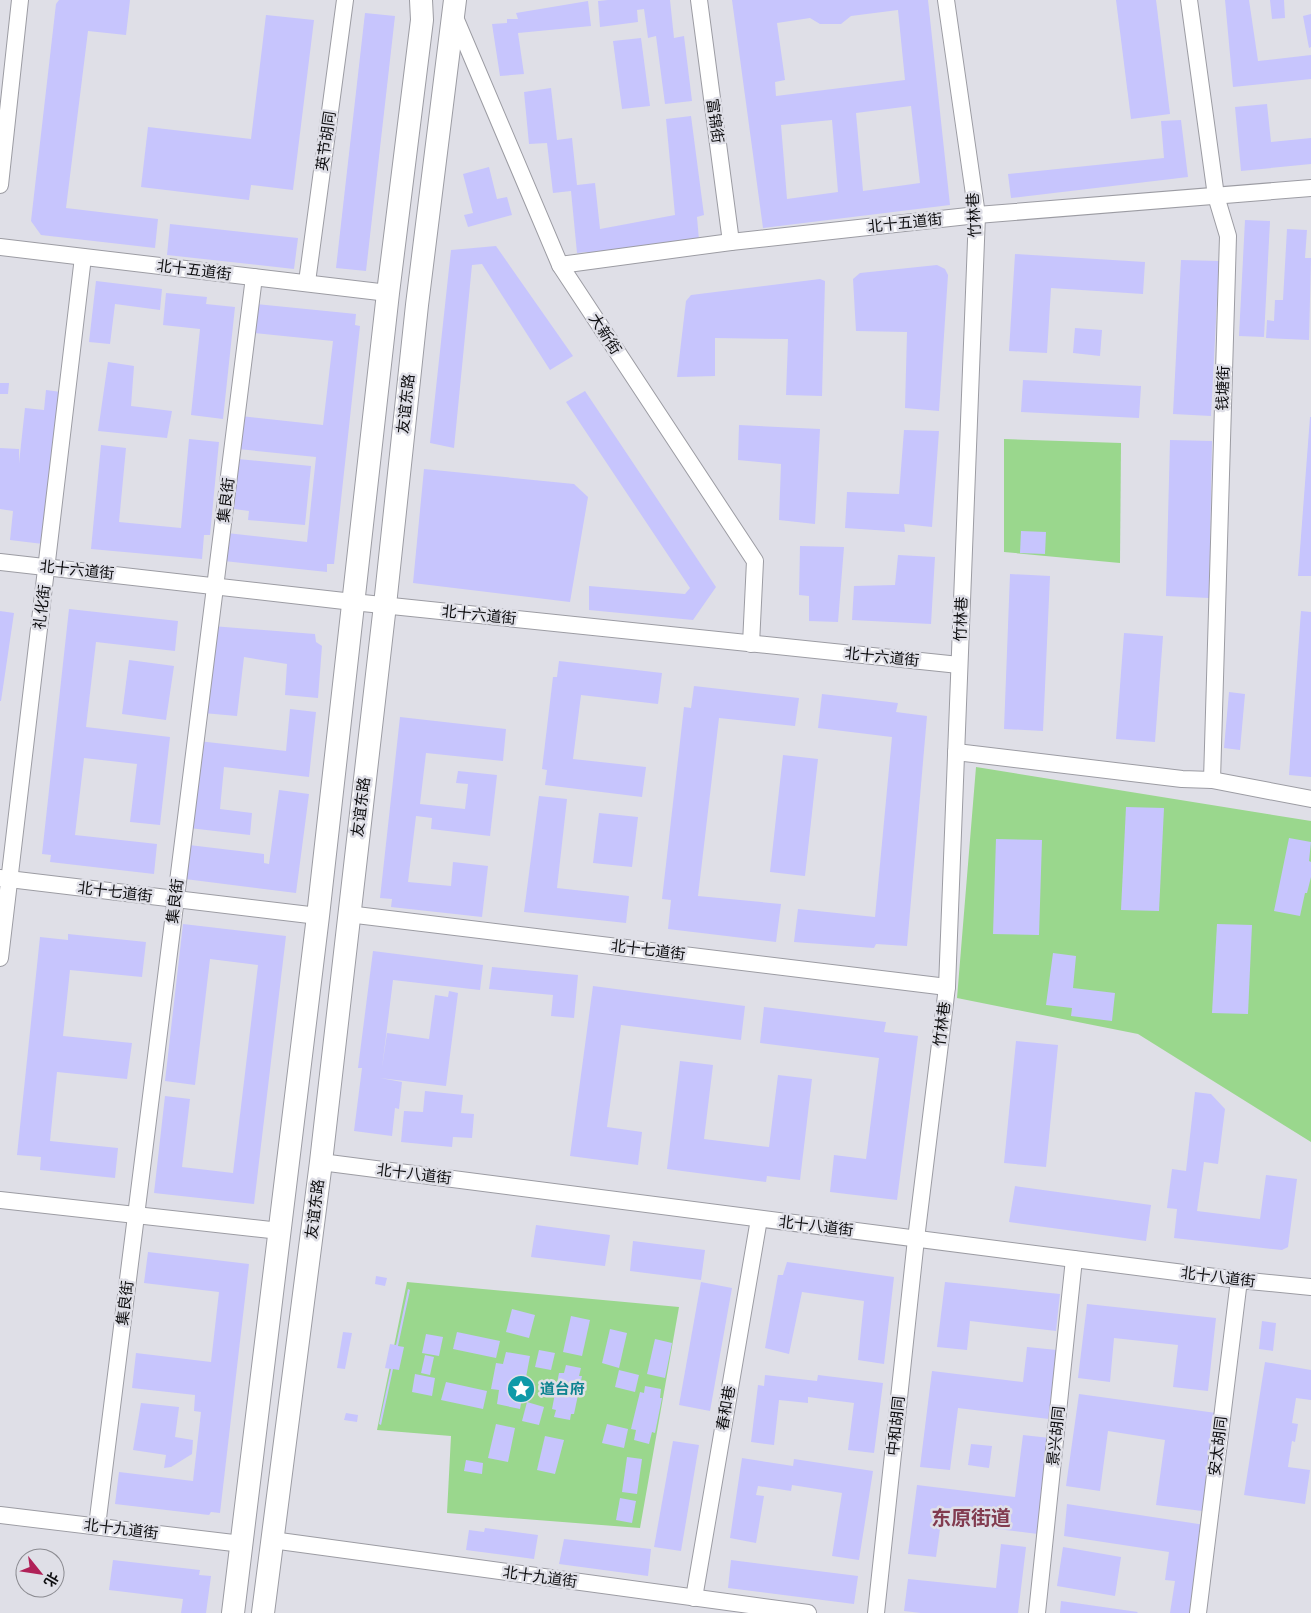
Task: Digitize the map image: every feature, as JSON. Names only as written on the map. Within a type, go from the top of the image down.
[{"type":"highway","name":"友谊东路","points":[[233,1613],[318,916],[388,293],[422,20],[421,0]]},
{"type":"highway","name":"友谊东路","points":[[263,1613],[321,1162],[385,605],[417,304],[455,7]]},
{"type":"street","points":[[0,185],[20,0]]},
{"type":"street","name":"英节胡同","points":[[307,282],[345,0]]},
{"type":"street","name":"富锦街","points":[[699,0],[731,242]]},
{"type":"street","name":"竹林巷","points":[[916,1239],[947,987],[977,216],[946,0]]},
{"type":"street","name":"钱塘街","points":[[1189,0],[1216,196],[1228,236],[1212,780]]},
{"type":"street","name":"大新街","points":[[455,7],[560,265],[755,561],[751,644]]},
{"type":"street","name":"北十五道街","points":[[560,265],[731,242],[977,216],[1311,188]]},
{"type":"street","name":"北十五道街","points":[[0,247],[388,293]]},
{"type":"street","name":"礼化街","points":[[0,958],[5,879],[46,567],[83,257]]},
{"type":"street","name":"集良街","points":[[97,1526],[254,277]]},
{"type":"street","name":"北十六道街","points":[[0,562],[353,602],[959,665]]},
{"type":"street","points":[[956,752],[1182,779],[1212,780],[1311,799]]},
{"type":"street","name":"北十七道街","points":[[5,879],[318,916]]},
{"type":"street","name":"北十七道街","points":[[348,914],[947,987]]},
{"type":"street","name":"北十八道街","points":[[321,1162],[1239,1280],[1311,1287]]},
{"type":"street","points":[[0,1200],[280,1231]]},
{"type":"street","name":"春和巷","points":[[694,1598],[759,1218]]},
{"type":"street","name":"中和胡同","points":[[876,1613],[916,1239]]},
{"type":"street","name":"景兴胡同","points":[[1037,1613],[1074,1259]]},
{"type":"street","name":"安太胡同","points":[[1198,1613],[1239,1280]]},
{"type":"street","name":"北十九道街","points":[[0,1515],[242,1544]]},
{"type":"street","name":"北十九道街","points":[[272,1540],[808,1613]]},
{"type":"green space","points":[[1004,439],[1121,443],[1120,563],[1004,552]]},
{"type":"green space","points":[[976,767],[1311,821],[1311,1142],[1138,1034],[957,998]]},
{"type":"green space","points":[[407,1282],[679,1307],[640,1528],[447,1513],[451,1436],[377,1430]]},
{"type":"building","points":[[59,0],[130,0],[126,35],[88,31],[66,208],[158,219],[155,248],[41,235],[31,221],[56,4]]},
{"type":"building","points":[[670,0],[674,38],[684,36],[692,101],[665,104],[656,36],[648,38],[644,9],[637,10],[638,22],[600,27],[598,1]]},
{"type":"building","points":[[732,0],[928,0],[950,205],[763,228]],"holes":[[[898,10],[905,80],[776,96],[775,82],[785,80],[777,23],[810,18],[820,24],[841,24],[851,16]],[[911,106],[920,183],[863,191],[856,113]],[[832,120],[838,192],[787,199],[781,125]]]},
{"type":"building","points":[[1116,0],[1156,0],[1170,114],[1131,119]]},
{"type":"building","points":[[1225,0],[1249,0],[1258,61],[1311,55],[1311,79],[1233,87]]},
{"type":"building","points":[[1270,0],[1284,0],[1285,18],[1272,19]]},
{"type":"building","points":[[588,1],[591,26],[518,33],[524,74],[500,76],[492,24],[507,23],[507,19],[518,19],[516,13]]},
{"type":"building","points":[[365,13],[395,16],[366,271],[336,268]]},
{"type":"building","points":[[1311,14],[1311,47],[1309,48],[1303,16]]},
{"type":"building","points":[[266,15],[314,20],[293,190],[251,185],[249,200],[141,187],[148,127],[251,139]]},
{"type":"building","points":[[641,38],[650,106],[622,109],[613,41]]},
{"type":"building","points":[[551,88],[557,140],[572,138],[577,185],[595,183],[600,229],[675,215],[666,119],[691,116],[704,215],[697,217],[699,240],[587,259],[587,252],[577,253],[571,191],[553,193],[547,143],[529,144],[524,92]]},
{"type":"building","points":[[1267,104],[1271,142],[1311,138],[1311,164],[1241,171],[1235,107]]},
{"type":"building","points":[[1181,120],[1188,177],[1011,198],[1008,174],[1164,158],[1161,121]]},
{"type":"building","points":[[489,167],[497,199],[507,197],[512,215],[468,227],[464,215],[473,213],[463,174]]},
{"type":"building","points":[[1245,220],[1270,221],[1264,337],[1239,336]]},
{"type":"building","points":[[170,224],[298,238],[294,269],[167,255]]},
{"type":"building","points":[[1287,229],[1307,230],[1305,258],[1311,258],[1309,340],[1266,338],[1267,320],[1274,321],[1275,300],[1283,300]]},
{"type":"building","points":[[496,246],[573,356],[550,370],[482,264],[472,265],[454,448],[430,443],[451,250]]},
{"type":"building","points":[[1015,254],[1145,262],[1143,294],[1051,288],[1047,353],[1009,351]]},
{"type":"building","points":[[1181,260],[1219,261],[1211,416],[1173,414]]},
{"type":"building","points":[[937,265],[945,269],[948,275],[939,411],[905,408],[907,332],[856,331],[853,279],[860,273]]},
{"type":"building","points":[[820,279],[825,281],[822,396],[786,395],[788,339],[715,338],[715,376],[677,377],[686,301],[691,295]]},
{"type":"building","points":[[96,281],[162,289],[160,310],[115,304],[110,344],[89,342]]},
{"type":"building","points":[[166,293],[207,297],[206,304],[235,307],[223,419],[191,415],[200,329],[163,325]]},
{"type":"building","points":[[256,304],[356,314],[355,325],[360,326],[334,564],[327,564],[327,572],[224,561],[227,533],[307,542],[316,457],[238,449],[241,416],[323,425],[333,341],[253,333]]},
{"type":"building","points":[[1075,328],[1102,330],[1100,356],[1073,353]]},
{"type":"building","points":[[108,362],[134,366],[131,406],[172,411],[167,438],[98,431]]},
{"type":"building","points":[[1023,380],[1141,386],[1139,418],[1021,412]]},
{"type":"building","points":[[0,383],[9,383],[8,394],[0,394]]},
{"type":"building","points":[[46,390],[61,392],[43,544],[10,540],[13,511],[0,509],[0,448],[19,449],[19,463],[25,408],[44,410]]},
{"type":"building","points":[[585,391],[716,587],[693,620],[589,610],[589,586],[685,594],[690,588],[566,402]]},
{"type":"building","points":[[1310,417],[1311,576],[1298,576]]},
{"type":"building","points":[[739,425],[820,429],[815,524],[779,520],[781,464],[738,460]]},
{"type":"building","points":[[904,430],[939,431],[932,527],[904,524],[905,532],[845,528],[847,492],[899,494]]},
{"type":"building","points":[[189,439],[219,442],[210,535],[204,535],[202,559],[91,549],[101,445],[126,448],[119,522],[181,528]]},
{"type":"building","points":[[1170,440],[1212,441],[1209,598],[1166,596]]},
{"type":"building","points":[[238,459],[311,466],[305,525],[248,520],[249,511],[234,509]]},
{"type":"building","points":[[424,469],[574,484],[588,497],[570,602],[413,583]]},
{"type":"building","points":[[1021,531],[1046,532],[1045,554],[1020,553]]},
{"type":"building","points":[[800,546],[844,547],[838,622],[809,621],[809,596],[799,595]]},
{"type":"building","points":[[898,555],[935,557],[931,624],[852,620],[854,586],[895,585]]},
{"type":"building","points":[[1010,574],[1050,576],[1043,731],[1004,729]]},
{"type":"building","points":[[69,609],[178,621],[175,651],[96,642],[86,727],[170,737],[160,825],[130,822],[137,764],[84,758],[75,835],[157,844],[154,874],[50,862],[51,855],[42,854]]},
{"type":"building","points":[[0,611],[14,613],[1,701],[0,701]]},
{"type":"building","points":[[1301,611],[1311,612],[1311,777],[1289,775]]},
{"type":"building","points":[[212,626],[315,634],[316,642],[322,646],[318,698],[285,695],[287,664],[244,657],[237,716],[203,713]]},
{"type":"building","points":[[1124,633],[1163,636],[1155,742],[1116,739]]},
{"type":"building","points":[[129,660],[174,666],[166,720],[122,714]]},
{"type":"building","points":[[559,661],[662,673],[658,704],[581,695],[573,759],[646,767],[642,797],[545,785],[547,770],[542,769],[553,677],[557,677]]},
{"type":"building","points":[[694,686],[799,698],[795,726],[719,718],[698,896],[781,904],[776,942],[668,929],[671,900],[662,899],[684,707],[691,708]]},
{"type":"building","points":[[1229,692],[1245,694],[1240,750],[1224,748]]},
{"type":"building","points":[[822,694],[898,703],[896,712],[927,716],[907,946],[876,944],[874,948],[794,942],[798,909],[875,917],[892,737],[818,728]]},
{"type":"building","points":[[290,709],[316,712],[309,777],[224,767],[220,809],[252,813],[250,835],[189,828],[198,741],[286,751]]},
{"type":"building","points":[[400,717],[506,729],[503,761],[426,753],[420,804],[465,809],[468,784],[456,783],[458,771],[497,775],[490,836],[431,829],[432,818],[416,816],[408,882],[451,886],[453,862],[488,866],[482,917],[391,907],[392,899],[380,898]]},
{"type":"building","points":[[783,755],[818,759],[805,876],[770,872]]},
{"type":"building","points":[[279,790],[309,794],[296,893],[185,879],[189,845],[264,854],[264,863],[269,864]]},
{"type":"building","points":[[539,796],[567,799],[557,888],[629,896],[626,923],[524,912]]},
{"type":"building","points":[[1126,807],[1164,808],[1159,911],[1121,910]]},
{"type":"building","points":[[599,813],[638,817],[632,867],[593,863]]},
{"type":"building","points":[[1289,838],[1311,842],[1309,861],[1311,862],[1311,877],[1300,916],[1274,911]]},
{"type":"building","points":[[996,839],[1042,840],[1039,935],[993,934]]},
{"type":"building","points":[[183,924],[286,936],[254,1204],[154,1193],[165,1096],[190,1099],[182,1167],[233,1173],[258,965],[210,959],[195,1085],[165,1081]]},
{"type":"building","points":[[1217,924],[1252,925],[1248,1014],[1212,1013]]},
{"type":"building","points":[[68,934],[146,942],[142,977],[70,970],[63,1036],[132,1043],[127,1079],[57,1072],[50,1141],[118,1148],[115,1178],[40,1170],[41,1157],[17,1155],[40,937],[68,940]]},
{"type":"building","points":[[373,951],[483,965],[480,990],[393,980],[382,1068],[387,1033],[429,1039],[435,995],[448,997],[449,991],[458,993],[446,1086],[380,1078],[402,1082],[399,1109],[395,1108],[392,1136],[354,1131],[362,1068],[358,1068]]},
{"type":"building","points":[[1053,953],[1076,956],[1073,988],[1115,993],[1112,1021],[1071,1016],[1072,1008],[1046,1005]]},
{"type":"building","points":[[492,967],[578,975],[574,1018],[551,1016],[553,995],[489,989]]},
{"type":"building","points":[[593,986],[745,1006],[741,1040],[621,1025],[607,1127],[642,1132],[638,1165],[570,1156]]},
{"type":"building","points":[[764,1007],[886,1022],[884,1032],[918,1036],[897,1200],[830,1192],[834,1155],[866,1159],[879,1058],[760,1043]]},
{"type":"building","points":[[1016,1041],[1058,1045],[1046,1167],[1004,1163]]},
{"type":"building","points":[[680,1061],[713,1065],[704,1139],[769,1147],[778,1075],[812,1079],[800,1180],[767,1176],[766,1182],[667,1169]]},
{"type":"building","points":[[425,1091],[463,1095],[461,1113],[474,1114],[472,1138],[453,1137],[452,1147],[401,1142],[404,1111],[423,1112]]},
{"type":"building","points":[[1195,1092],[1211,1094],[1225,1109],[1218,1164],[1204,1162],[1197,1211],[1260,1219],[1266,1175],[1297,1179],[1288,1247],[1282,1250],[1174,1238],[1177,1209],[1167,1208],[1172,1169],[1186,1171]]},
{"type":"building","points":[[1015,1186],[1151,1205],[1146,1241],[1009,1222]]},
{"type":"building","points":[[536,1225],[610,1235],[605,1266],[531,1257]]},
{"type":"building","points":[[633,1241],[705,1250],[701,1280],[630,1271]]},
{"type":"building","points":[[148,1252],[249,1264],[220,1513],[211,1512],[209,1515],[115,1504],[119,1472],[193,1481],[201,1412],[194,1411],[195,1395],[132,1388],[136,1353],[211,1362],[219,1292],[144,1283]]},
{"type":"building","points":[[787,1262],[894,1277],[884,1364],[858,1360],[864,1301],[802,1292],[789,1354],[765,1348],[778,1275],[783,1275]]},
{"type":"building","points":[[376,1276],[387,1278],[385,1286],[375,1284]]},
{"type":"building","points":[[701,1282],[732,1288],[710,1411],[679,1405]]},
{"type":"building","points":[[945,1282],[1060,1294],[1056,1331],[970,1321],[967,1350],[937,1347]]},
{"type":"building","points":[[408,1289],[410,1290],[398,1346],[404,1347],[399,1370],[393,1369],[381,1425],[379,1424],[391,1369],[385,1368],[390,1344],[396,1345]]},
{"type":"building","points":[[1087,1304],[1216,1318],[1208,1391],[1173,1387],[1178,1345],[1114,1338],[1110,1382],[1078,1378]]},
{"type":"building","points":[[512,1309],[535,1315],[529,1338],[506,1332]]},
{"type":"building","points":[[571,1316],[590,1320],[582,1356],[563,1352]]},
{"type":"building","points":[[1262,1321],[1276,1323],[1273,1351],[1259,1349]]},
{"type":"building","points":[[610,1329],[627,1333],[619,1368],[602,1363]]},
{"type":"building","points":[[343,1332],[352,1333],[345,1369],[337,1368]]},
{"type":"building","points":[[457,1332],[500,1341],[496,1358],[453,1349]]},
{"type":"building","points":[[426,1334],[443,1337],[439,1356],[422,1353]]},
{"type":"building","points":[[655,1339],[672,1343],[665,1378],[647,1374]]},
{"type":"building","points":[[1027,1347],[1057,1350],[1049,1419],[958,1408],[950,1470],[920,1467],[932,1371],[1023,1382]]},
{"type":"building","points":[[539,1350],[555,1353],[551,1370],[535,1367]]},
{"type":"building","points":[[506,1352],[530,1356],[520,1409],[497,1404],[499,1390],[491,1389],[496,1363],[503,1364]]},
{"type":"building","points":[[425,1355],[434,1357],[430,1375],[421,1373]]},
{"type":"building","points":[[1265,1362],[1311,1370],[1311,1400],[1296,1398],[1292,1423],[1298,1424],[1295,1442],[1292,1441],[1288,1467],[1310,1470],[1305,1504],[1244,1495]]},
{"type":"building","points":[[566,1365],[581,1368],[579,1376],[582,1376],[574,1414],[571,1414],[570,1420],[554,1417],[556,1410],[552,1409],[559,1373],[564,1373]]},
{"type":"building","points":[[619,1370],[639,1375],[635,1392],[615,1387]]},
{"type":"building","points":[[415,1374],[435,1378],[432,1396],[412,1392]]},
{"type":"building","points":[[765,1375],[817,1381],[818,1375],[883,1383],[874,1453],[848,1450],[854,1403],[808,1397],[808,1403],[779,1400],[774,1445],[751,1442],[758,1385],[764,1386]]},
{"type":"building","points":[[446,1382],[487,1391],[483,1409],[441,1400]]},
{"type":"building","points":[[645,1386],[661,1389],[660,1398],[662,1398],[655,1433],[652,1432],[649,1444],[634,1440],[636,1430],[631,1429],[640,1392],[644,1393]]},
{"type":"building","points":[[1079,1394],[1216,1413],[1202,1511],[1156,1505],[1165,1440],[1108,1431],[1100,1491],[1066,1486]]},
{"type":"building","points":[[527,1402],[544,1407],[539,1425],[522,1421]]},
{"type":"building","points":[[141,1403],[179,1407],[175,1437],[193,1440],[192,1454],[171,1467],[164,1468],[166,1455],[133,1450]]},
{"type":"building","points":[[346,1413],[358,1415],[357,1422],[344,1420]]},
{"type":"building","points":[[496,1424],[515,1428],[508,1462],[488,1458]]},
{"type":"building","points":[[607,1424],[628,1429],[624,1448],[602,1443]]},
{"type":"building","points":[[1023,1435],[1050,1438],[1038,1534],[941,1522],[936,1557],[908,1554],[917,1485],[1015,1497]]},
{"type":"building","points":[[545,1436],[564,1440],[555,1474],[537,1470]]},
{"type":"building","points":[[673,1441],[699,1445],[681,1551],[654,1547]]},
{"type":"building","points":[[971,1444],[992,1446],[989,1468],[968,1465]]},
{"type":"building","points":[[627,1457],[642,1459],[637,1494],[622,1492]]},
{"type":"building","points":[[742,1458],[793,1466],[794,1459],[873,1471],[859,1560],[832,1556],[842,1493],[792,1485],[791,1491],[758,1486],[756,1495],[764,1496],[756,1543],[730,1538]]},
{"type":"building","points":[[466,1460],[483,1463],[482,1474],[464,1471]]},
{"type":"building","points":[[620,1498],[636,1501],[632,1523],[616,1520]]},
{"type":"building","points":[[1067,1504],[1205,1525],[1194,1613],[1170,1613],[1175,1581],[1165,1580],[1169,1552],[1064,1536]]},
{"type":"building","points":[[485,1528],[538,1535],[534,1559],[466,1550],[469,1530],[484,1532]]},
{"type":"building","points":[[564,1539],[651,1549],[648,1576],[559,1564]]},
{"type":"building","points":[[1001,1544],[1026,1547],[1018,1613],[921,1613],[904,1611],[908,1579],[996,1588]]},
{"type":"building","points":[[1063,1547],[1121,1557],[1115,1596],[1057,1586]]},
{"type":"building","points":[[113,1560],[200,1570],[199,1575],[211,1576],[206,1613],[181,1613],[183,1599],[109,1590]]},
{"type":"building","points":[[731,1560],[858,1576],[854,1604],[728,1588]]},
{"type":"building","points":[[1061,1601],[1138,1612],[1060,1613]]},
{"type":"place","name":"道台府","points":[[521,1389]]},
{"type":"district","name":"东原街道","points":[[971,1518]]}]
